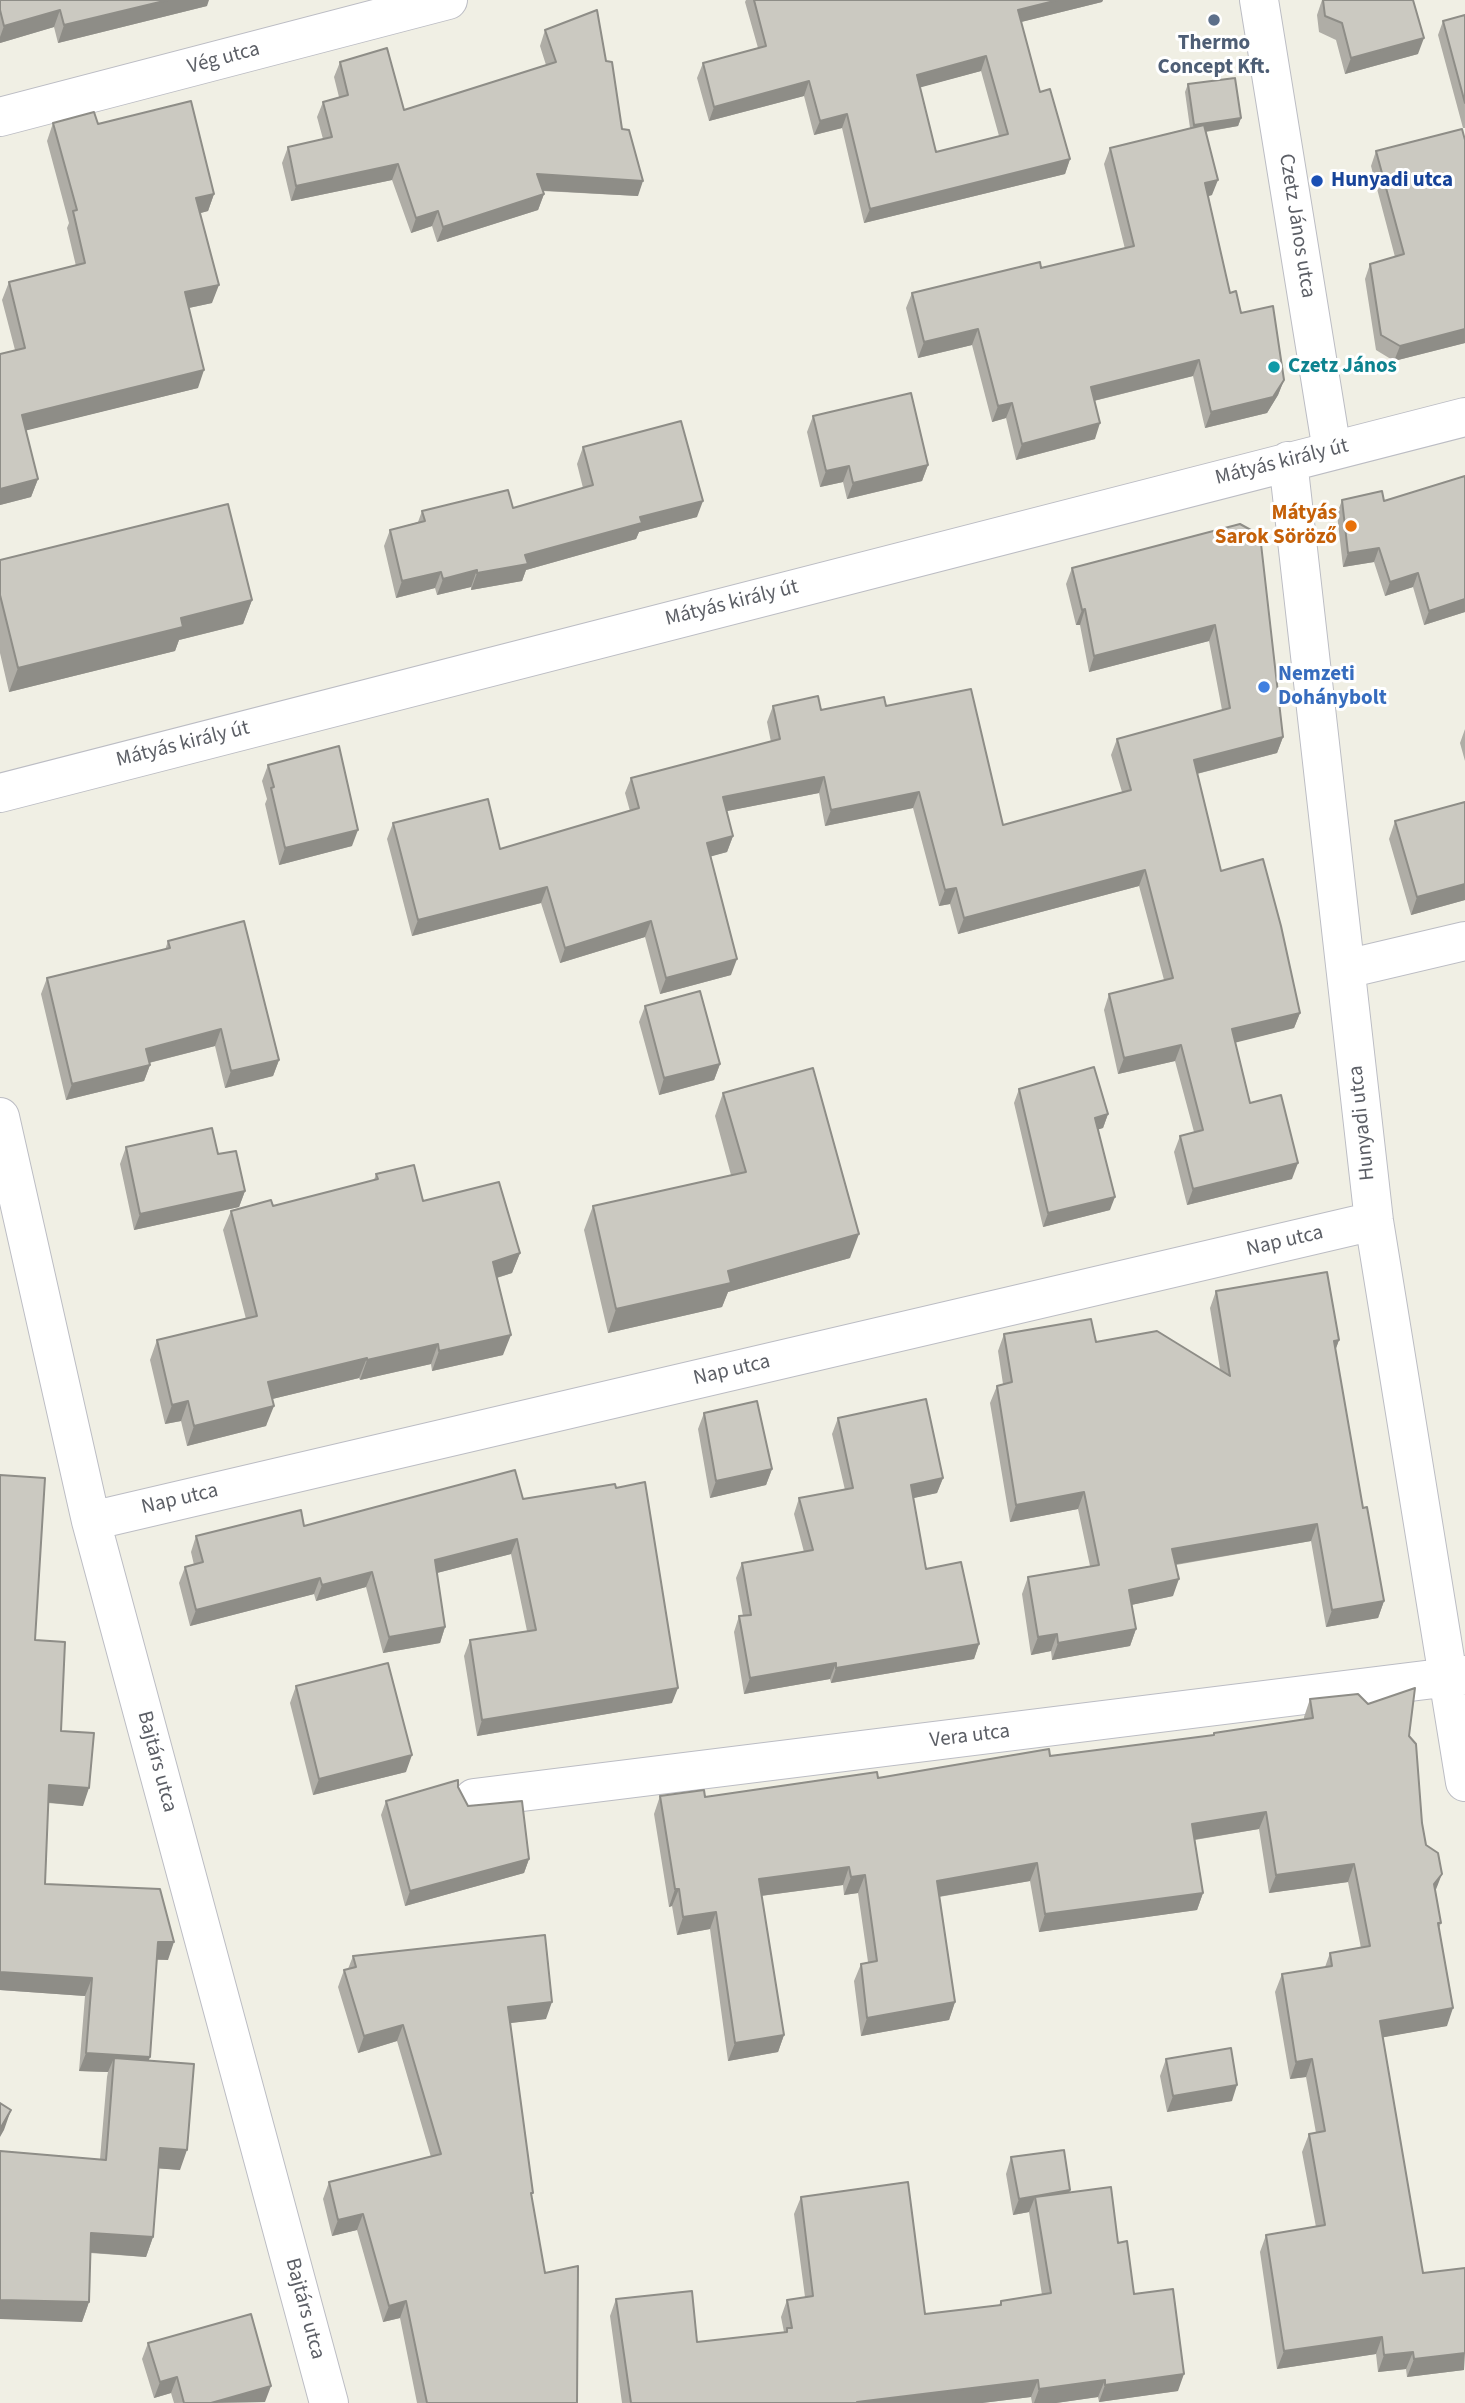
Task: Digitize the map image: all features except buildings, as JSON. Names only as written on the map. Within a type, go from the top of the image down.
[{"type":"street","name":"Vég utca","points":[[0,117],[447,0]]},
{"type":"street","name":"Czetz János utca","points":[[1259,0],[1332,451]]},
{"type":"street","name":"Mátyás király út","points":[[0,793],[1465,416]]},
{"type":"street","name":"Hunyadi utca","points":[[1288,461],[1374,1221],[1456,1676],[1465,1782]]},
{"type":"street","points":[[1346,969],[1465,941]]},
{"type":"street","name":"Bajtárs utca","points":[[0,1117],[91,1521],[329,2403]]},
{"type":"street","name":"Nap utca","points":[[91,1521],[1374,1221]]},
{"type":"street","name":"Vera utca","points":[[474,1798],[1456,1676]]},
{"type":"place","name":"Thermo Concept Kft.","points":[[1214,20]]},
{"type":"place","name":"Hunyadi utca","points":[[1317,181]]},
{"type":"place","name":"Czetz János","points":[[1274,367]]},
{"type":"place","name":"Mátyás Sarok Söröző","points":[[1351,526]]},
{"type":"place","name":"Nemzeti Dohánybolt","points":[[1264,687]]}]
